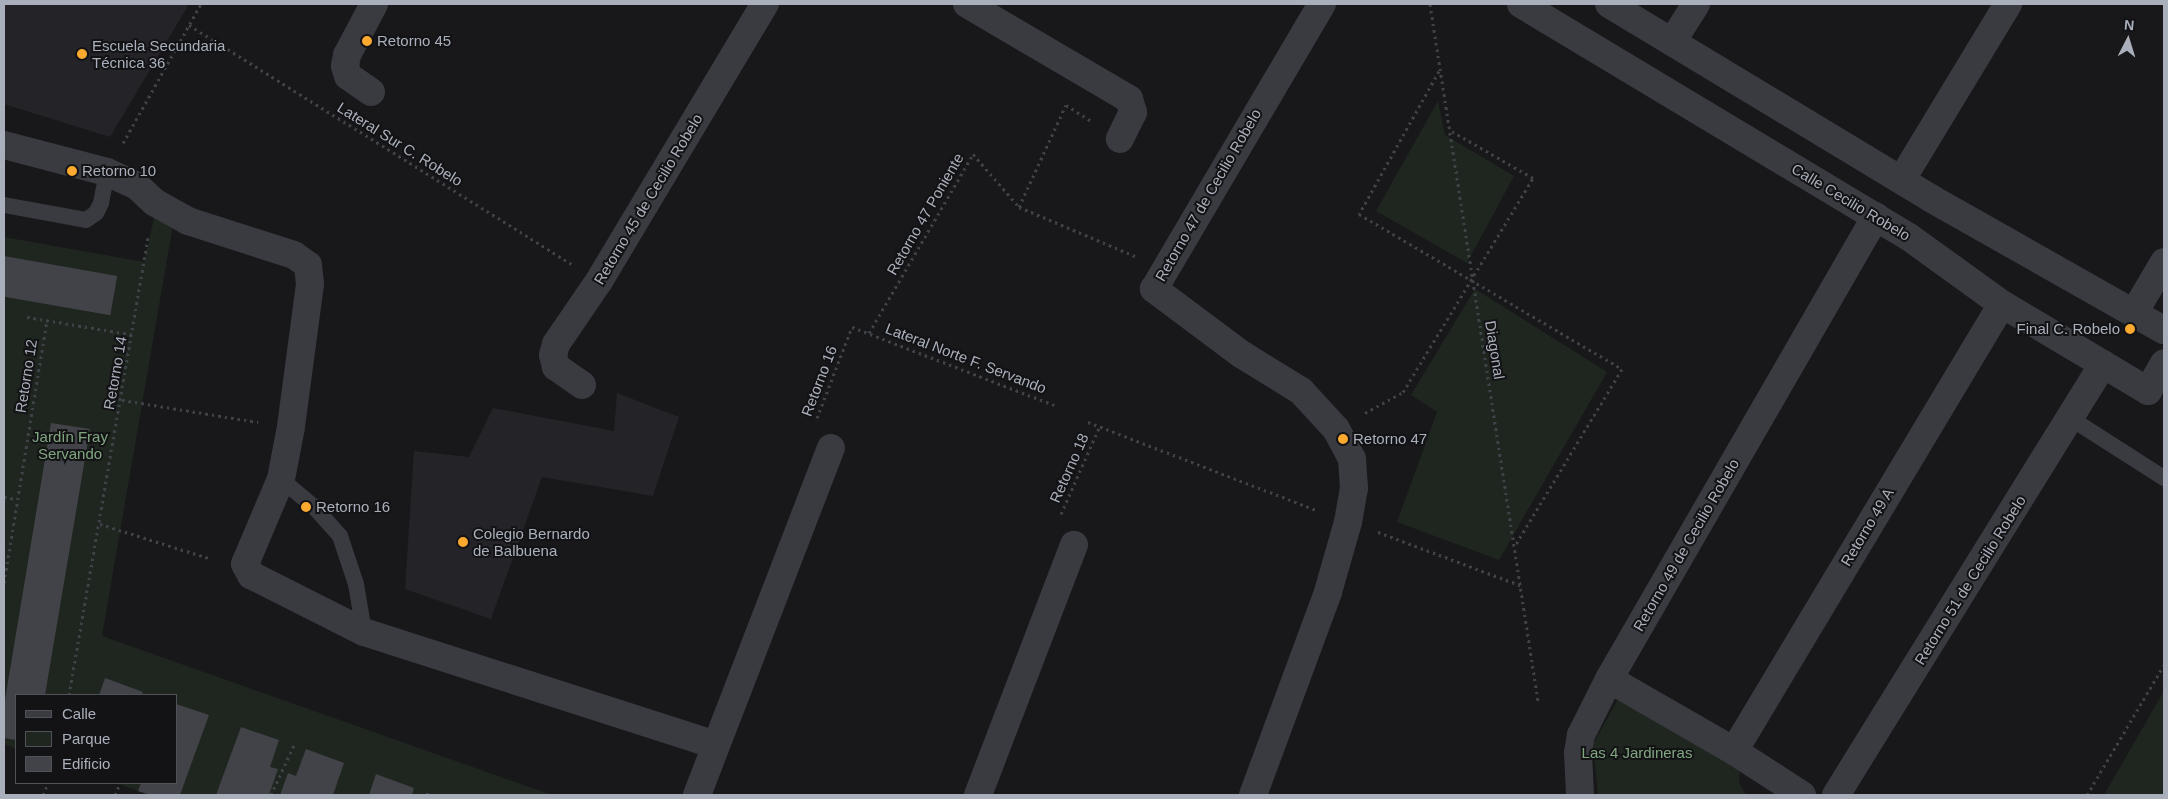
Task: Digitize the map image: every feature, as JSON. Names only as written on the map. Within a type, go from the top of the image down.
[{"type":"street","points":[[371,92],[356,84],[348,76],[345,66],[347,55],[374,4]]},
{"type":"street","name":"Retorno 45 de Cecilio Robelo","points":[[582,385],[556,367],[553,355],[556,344],[599,282],[765,4]]},
{"type":"street","points":[[967,4],[1129,98],[1133,112],[1120,139]]},
{"type":"street","name":"Retorno 47 de Cecilio Robelo","points":[[1322,4],[1154,289],[1241,354],[1301,391],[1336,429],[1352,459],[1354,488],[1348,522]]},
{"type":"street","points":[[1610,4],[1902,179],[2164,330]]},
{"type":"street","points":[[1672,42],[1696,4]]},
{"type":"street","points":[[1902,179],[2008,4]]},
{"type":"street","name":"Calle Cecilio Robelo","points":[[1531,6],[1876,216],[2002,304],[2148,391],[2164,363]]},
{"type":"street","points":[[4,145],[107,172],[137,186],[154,202],[188,221],[294,255],[308,265],[310,284],[291,427],[281,479],[245,564],[250,575],[261,583],[364,632],[715,746]]},
{"type":"street","name":"Retorno 49 de Cecilio Robelo","points":[[1610,679],[1876,216]]},
{"type":"street","points":[[2134,313],[2164,262]]},
{"type":"street","name":"Retorno 49 A","points":[[1734,751],[2002,304]]},
{"type":"street","name":"Retorno 51 de Cecilio Robelo","points":[[1836,795],[2103,364]]},
{"type":"street","points":[[697,795],[831,448]]},
{"type":"street","points":[[1253,795],[1328,592],[1348,522]]},
{"type":"street","points":[[978,795],[1074,544]]},
{"type":"street","points":[[1580,795],[1578,753],[1581,736],[1610,679],[1734,751],[1802,795]]},
{"type":"lane","points":[[4,205],[86,220],[96,213],[101,203],[107,172]]},
{"type":"lane","points":[[2070,418],[2164,478]]},
{"type":"lane","points":[[281,479],[314,507],[340,536],[356,584],[364,632]]},
{"type":"path","points":[[107,172],[201,4]]},
{"type":"path","name":"Diagonal","points":[[1430,4],[1538,701]]},
{"type":"path","name":"Lateral Sur C. Robelo","points":[[189,25],[599,282]]},
{"type":"path","points":[[1440,70],[1359,214],[1472,278],[1622,369],[1514,548]]},
{"type":"path","points":[[1019,208],[1066,105],[1120,139]]},
{"type":"path","points":[[1336,429],[1402,392],[1533,178],[1450,130]]},
{"type":"path","name":"Retorno 47 Poniente","points":[[869,332],[973,154],[1019,208],[1134,254],[1154,289]]},
{"type":"path","name":"Retorno 14","points":[[69,694],[134,335],[154,202]]},
{"type":"path","points":[[27,317],[134,335]]},
{"type":"path","name":"Retorno 12","points":[[4,583],[5,562],[46,320]]},
{"type":"path","name":"Retorno 16","points":[[831,448],[809,438],[852,327],[869,332]]},
{"type":"path","name":"Lateral Norte F. Servando","points":[[869,332],[1054,405]]},
{"type":"path","points":[[122,400],[291,427]]},
{"type":"path","points":[[1088,422],[1099,428],[1348,522],[1520,585]]},
{"type":"path","name":"Retorno 18","points":[[1074,544],[1060,515],[1099,428]]},
{"type":"path","points":[[4,497],[17,499]]},
{"type":"path","points":[[100,524],[196,556],[245,564]]},
{"type":"path","points":[[2087,795],[2164,665]]},
{"type":"path","points":[[271,795],[294,744]]},
{"type":"shaded area","name":"Escuela Secundaria Técnica 36","points":[[4,4],[189,4],[110,137],[4,104]]},
{"type":"shaded area","name":"Colegio Bernardo de Balbuena","points":[[617,393],[679,417],[653,496],[542,477],[491,619],[405,589],[414,451],[469,457],[493,408],[614,431]]},
{"type":"green space","points":[[1438,101],[1445,135],[1514,176],[1467,263],[1376,211]]},
{"type":"green space","name":"Jardín Fray Servando","points":[[155,214],[174,219],[102,636],[552,795],[150,795],[119,784],[178,784],[178,694],[15,694],[15,749],[4,744],[4,237],[144,262]]},
{"type":"green space","points":[[1475,289],[1607,372],[1499,560],[1397,522],[1437,412],[1411,395]]},
{"type":"green space","points":[[2164,691],[2164,795],[2104,795]]},
{"type":"green space","name":"Las 4 Jardineras","points":[[1621,694],[1740,765],[1739,783],[1746,795],[1598,795],[1593,744]]},
{"type":"building","points":[[4,256],[117,276],[110,315],[4,297]]},
{"type":"building","points":[[51,423],[90,429],[45,694],[15,694],[15,740],[4,738],[4,706]]},
{"type":"building","points":[[105,678],[143,692],[142,694],[99,694]]},
{"type":"building","points":[[178,705],[209,715],[180,795],[150,795],[138,791],[141,784],[178,784]]},
{"type":"building","points":[[241,727],[279,740],[270,767],[278,769],[269,795],[216,795]]},
{"type":"building","points":[[306,749],[344,763],[333,795],[280,795],[288,773],[296,776]]},
{"type":"building","points":[[376,774],[414,788],[412,795],[369,795]]},
{"type":"place","name":"Retorno 45","points":[[367,41]]},
{"type":"place","name":"Escuela Secundaria Técnica 36","points":[[82,54]]},
{"type":"place","name":"Retorno 10","points":[[72,171]]},
{"type":"place","name":"Final C. Robelo","points":[[2130,329]]},
{"type":"place","name":"Retorno 47","points":[[1343,439]]},
{"type":"place","name":"Retorno 16","points":[[306,507]]},
{"type":"place","name":"Colegio Bernardo de Balbuena","points":[[463,542]]}]
